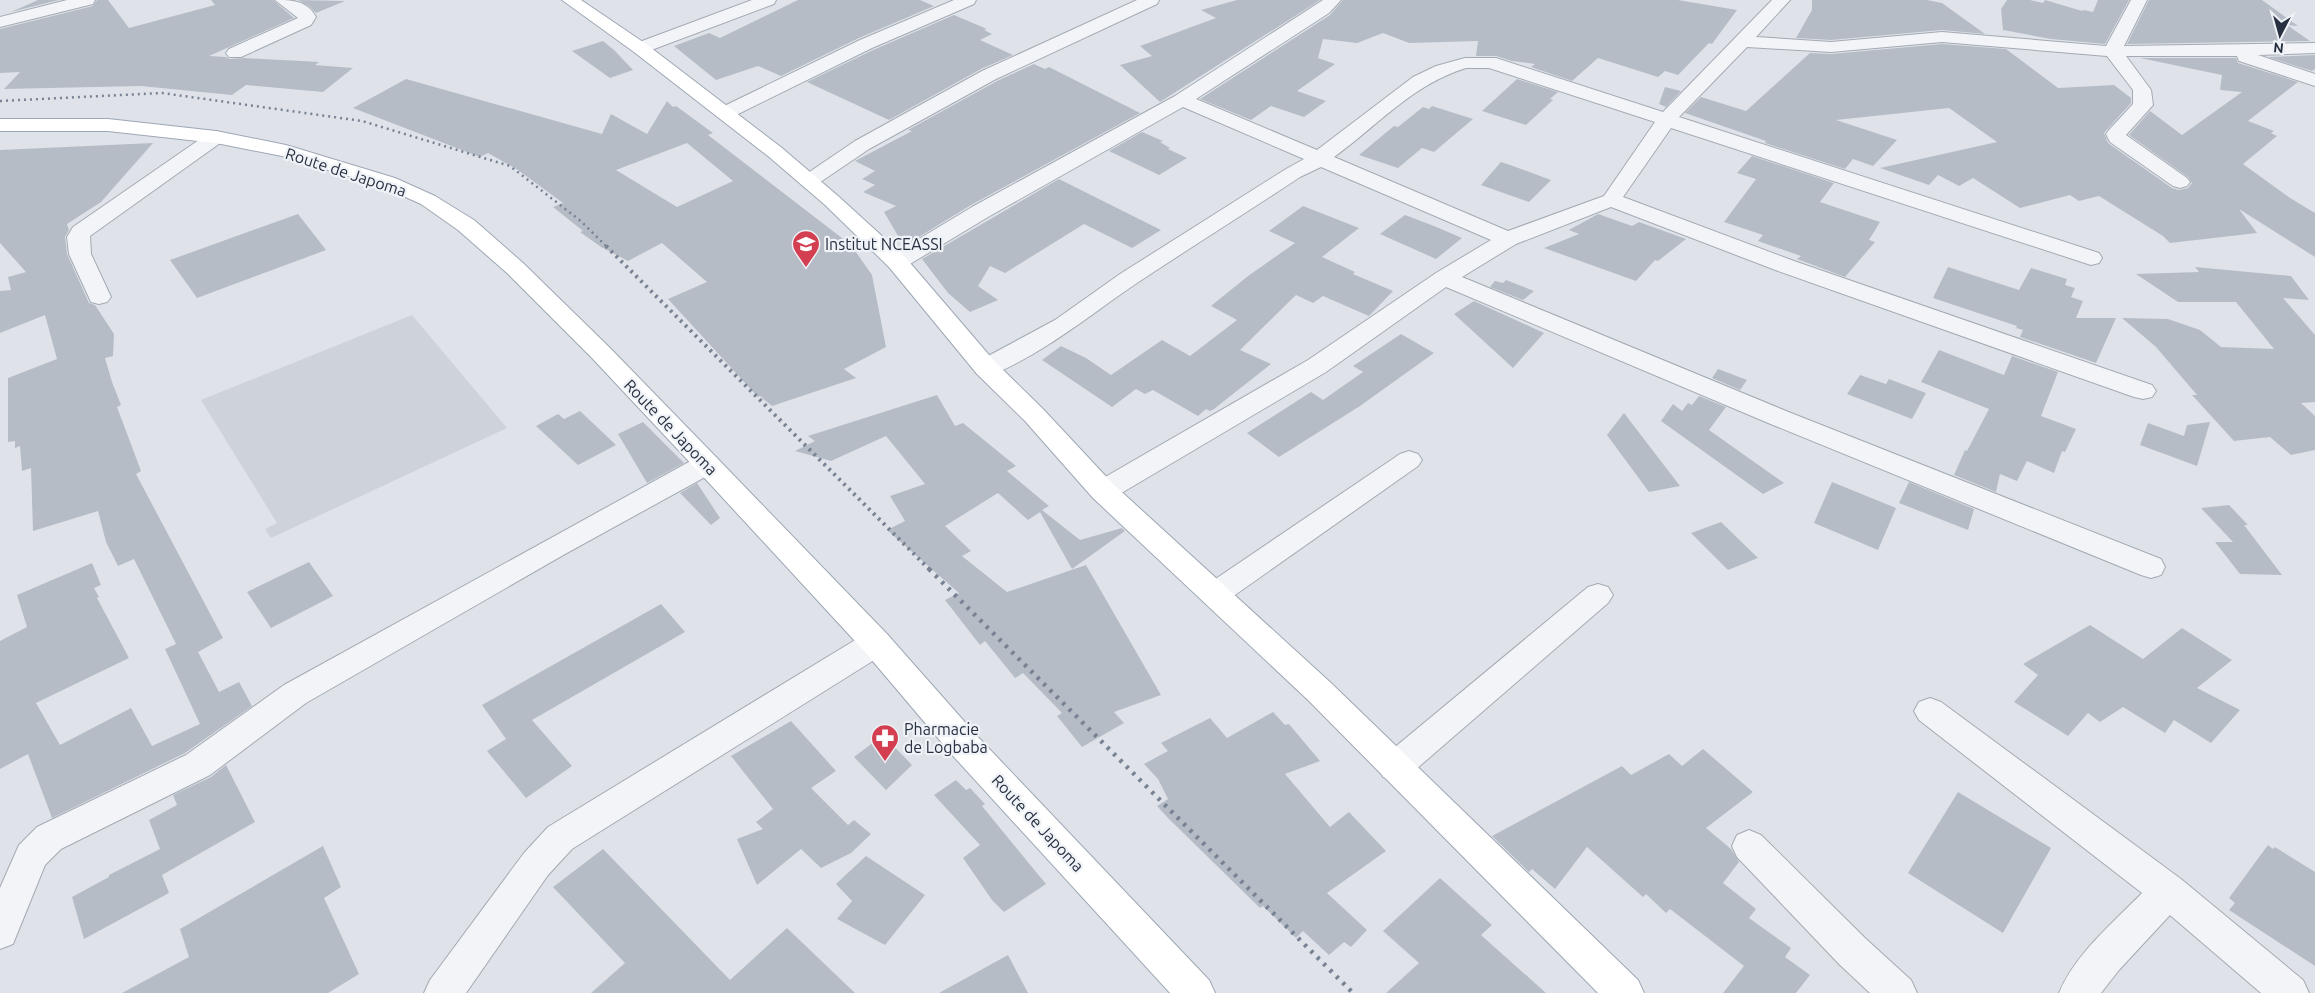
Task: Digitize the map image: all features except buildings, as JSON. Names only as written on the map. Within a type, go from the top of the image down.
[{"type":"main road","points":[[570,0],[640,48],[809,181],[897,262],[986,368],[1034,416],[1103,491],[1320,692],[1625,993]]},
{"type":"main road","name":"Route de Japoma","points":[[0,125],[108,125],[216,137],[286,151],[388,182],[428,200],[466,225],[515,268],[707,464],[876,643],[966,747],[1196,993]]},
{"type":"street","points":[[0,22],[87,0]]},
{"type":"street","points":[[235,53],[305,21],[307,17],[305,13],[283,0]]},
{"type":"street","points":[[640,48],[768,0]]},
{"type":"street","points":[[724,113],[866,44],[968,0]]},
{"type":"street","points":[[809,181],[862,145],[989,75],[1151,0]]},
{"type":"street","points":[[897,262],[980,212],[1182,100],[1323,9],[1333,0]]},
{"type":"street","points":[[2112,50],[2139,0]]},
{"type":"street","points":[[1103,491],[1317,366],[1444,278],[1508,239],[1610,200],[1668,118],[1742,41],[1774,2]]},
{"type":"street","points":[[1742,41],[1831,47],[1942,37],[2112,50],[2227,51],[2315,48]]},
{"type":"street","points":[[2112,50],[2142,90],[2143,105],[2116,134],[2117,138],[2180,182]]},
{"type":"street","points":[[2227,51],[2315,80]]},
{"type":"street","points":[[986,368],[1063,324],[1128,279],[1293,172],[1320,159],[1413,84],[1460,62],[1490,62],[1668,118],[2091,258]]},
{"type":"street","points":[[1182,100],[1508,239]]},
{"type":"street","points":[[99,297],[80,254],[78,237],[81,232],[216,137]]},
{"type":"street","points":[[1610,200],[1786,266],[2143,391]]},
{"type":"street","points":[[1444,278],[1782,419],[2151,567]]},
{"type":"street","points":[[1214,594],[1409,460]]},
{"type":"street","points":[[0,932],[31,856],[49,838],[198,765],[296,694],[555,547],[707,464]]},
{"type":"street","points":[[1395,767],[1598,595]]},
{"type":"street","points":[[443,993],[536,864],[560,838],[876,643]]},
{"type":"street","points":[[1930,711],[2168,891],[2290,993]]},
{"type":"street","points":[[1749,846],[1853,952],[1898,993]]},
{"type":"street","points":[[2078,993],[2106,957],[2168,891]]},
{"type":"shaded area","points":[[412,315],[507,428],[271,538],[265,529],[277,523],[201,400]]},
{"type":"railway","points":[[0,101],[162,93],[362,121],[510,166],[582,222],[1353,993]]},
{"type":"place","name":"Institut NCEASSI","points":[[806,268]]},
{"type":"place","name":"Pharmacie de Logbaba","points":[[885,762]]}]
